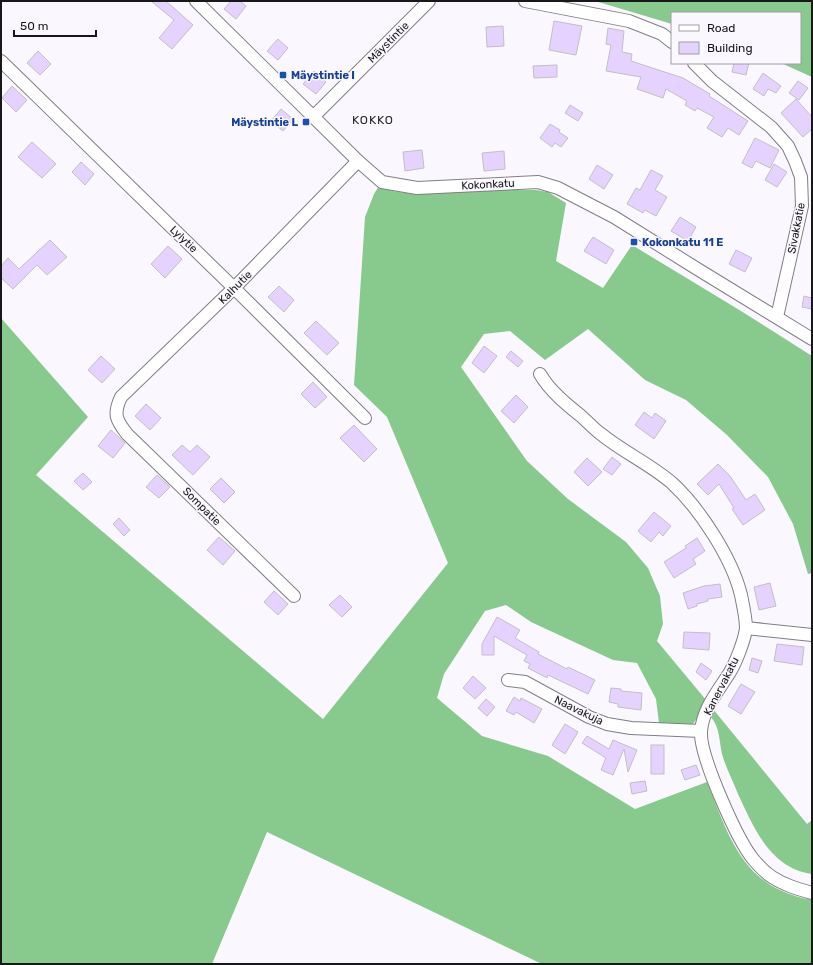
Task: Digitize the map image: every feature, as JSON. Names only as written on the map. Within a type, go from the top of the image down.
[{"type":"street","name":"Kokonkatu","points":[[196,1],[358,161],[382,182],[417,188],[508,182],[538,182],[558,188],[614,217],[812,339]]},
{"type":"street","name":"Mäystintie","points":[[314,116],[429,1]]},
{"type":"street","points":[[525,1],[630,21],[662,34],[671,41]]},
{"type":"street","name":"Lylytie","points":[[1,60],[365,418]]},
{"type":"street","name":"Sivakkatie","points":[[695,64],[712,81],[771,127],[788,146],[795,161],[800,177],[802,206],[777,317]]},
{"type":"street","name":"Kalhutie","points":[[116,413],[117,405],[121,397],[234,288],[358,161]]},
{"type":"street","name":"Kanervakatu","points":[[540,374],[546,385],[601,434],[650,466],[672,483],[698,512],[719,545],[732,571],[740,594],[746,628],[731,670],[708,706],[701,731],[703,749],[718,789],[741,841],[753,859],[771,877],[791,887],[812,893]]},
{"type":"street","name":"Sompatie","points":[[116,413],[118,423],[128,434],[294,596]]},
{"type":"street","points":[[746,628],[812,635]]},
{"type":"street","name":"Naavakuja","points":[[508,680],[525,682],[589,717],[607,724],[631,728],[701,731]]},
{"type":"green space","points":[[595,1],[812,1],[812,77],[783,64],[801,64],[801,12],[671,12],[671,24]]},
{"type":"green space","points":[[379,186],[392,191],[414,194],[506,190],[536,190],[548,192],[566,203],[556,261],[603,288],[632,245],[812,356],[812,573],[808,574],[793,524],[768,477],[727,435],[686,400],[645,380],[588,329],[545,360],[510,331],[484,334],[461,367],[527,461],[568,499],[626,542],[648,568],[660,596],[663,624],[657,641],[706,700],[700,714],[693,724],[659,723],[656,699],[637,663],[613,660],[531,622],[506,605],[485,611],[444,674],[437,698],[482,736],[548,756],[635,809],[707,782],[723,823],[742,858],[770,885],[789,894],[812,900],[812,964],[542,964],[267,832],[212,964],[1,964],[1,318],[88,417],[36,475],[323,719],[448,563],[387,417],[354,385],[365,217],[374,194]]},
{"type":"green space","points":[[713,709],[807,824],[812,820],[812,874],[797,870],[785,864],[774,855],[757,833],[738,794],[722,754],[718,730],[711,717]]},
{"type":"building","points":[[151,1],[166,1],[193,25],[172,49],[159,38],[174,20]]},
{"type":"building","points":[[231,1],[240,1],[246,6],[236,19],[224,9]]},
{"type":"building","points":[[554,21],[582,26],[576,55],[549,50]]},
{"type":"building","points":[[503,26],[504,46],[487,47],[486,27]]},
{"type":"building","points":[[608,28],[624,31],[622,52],[632,54],[631,61],[683,78],[710,94],[709,96],[748,121],[739,135],[728,128],[722,137],[707,128],[714,117],[697,108],[695,111],[685,105],[687,101],[666,89],[663,98],[637,89],[641,77],[606,71],[611,45],[606,44]]},
{"type":"building","points":[[278,39],[288,48],[278,60],[267,51]]},
{"type":"building","points":[[38,51],[51,64],[40,75],[27,63]]},
{"type":"building","points":[[734,64],[749,64],[746,75],[732,72]]},
{"type":"building","points":[[557,65],[557,77],[534,78],[533,66]]},
{"type":"building","points":[[314,71],[326,82],[316,94],[303,84]]},
{"type":"building","points":[[763,73],[781,86],[776,93],[768,89],[764,96],[753,89]]},
{"type":"building","points":[[798,81],[808,88],[799,100],[789,93]]},
{"type":"building","points":[[12,86],[27,100],[16,112],[2,98]]},
{"type":"building","points":[[796,99],[812,117],[812,129],[803,137],[781,113]]},
{"type":"building","points":[[570,105],[583,113],[578,121],[565,113]]},
{"type":"building","points":[[281,109],[293,119],[283,131],[271,121]]},
{"type":"building","points":[[550,124],[560,130],[559,132],[568,138],[561,147],[555,143],[552,147],[540,138]]},
{"type":"building","points":[[755,138],[779,150],[770,168],[756,161],[752,168],[742,163]]},
{"type":"building","points":[[32,142],[56,164],[42,178],[18,157]]},
{"type":"building","points":[[422,150],[424,168],[405,171],[403,152]]},
{"type":"building","points":[[504,151],[505,169],[484,171],[482,153]]},
{"type":"building","points":[[81,162],[94,174],[85,185],[72,172]]},
{"type":"building","points":[[774,164],[787,172],[777,187],[765,180]]},
{"type":"building","points":[[597,165],[613,175],[604,189],[589,179]]},
{"type":"building","points":[[651,170],[663,176],[655,190],[667,197],[656,216],[645,210],[643,213],[627,204],[636,188],[640,190]]},
{"type":"building","points":[[680,217],[696,227],[688,241],[671,231]]},
{"type":"building","points":[[593,237],[614,250],[606,264],[584,251]]},
{"type":"building","points":[[50,240],[67,257],[47,275],[37,265],[13,289],[1,278],[1,266],[8,258],[19,269]]},
{"type":"building","points":[[168,246],[182,259],[165,278],[151,264]]},
{"type":"building","points":[[736,250],[752,258],[745,272],[729,264]]},
{"type":"building","points":[[279,286],[294,300],[284,312],[268,297]]},
{"type":"building","points":[[804,296],[812,298],[812,309],[802,307]]},
{"type":"building","points":[[316,321],[339,343],[327,355],[304,333]]},
{"type":"building","points":[[484,346],[497,356],[484,373],[472,363]]},
{"type":"building","points":[[511,351],[523,361],[518,367],[506,357]]},
{"type":"building","points":[[101,356],[115,369],[102,383],[88,370]]},
{"type":"building","points":[[313,382],[327,397],[315,408],[301,394]]},
{"type":"building","points":[[516,395],[528,407],[514,423],[501,411]]},
{"type":"building","points":[[146,404],[161,418],[150,430],[135,416]]},
{"type":"building","points":[[644,412],[652,418],[655,413],[666,421],[654,439],[635,425]]},
{"type":"building","points":[[354,425],[377,449],[364,462],[340,438]]},
{"type":"building","points":[[111,430],[125,443],[113,458],[98,446]]},
{"type":"building","points":[[182,445],[190,452],[197,445],[210,457],[193,475],[172,455]]},
{"type":"building","points":[[612,457],[621,464],[612,475],[603,469]]},
{"type":"building","points":[[587,458],[602,472],[588,486],[574,472]]},
{"type":"building","points":[[718,464],[730,476],[746,500],[755,494],[765,510],[743,525],[732,509],[734,508],[719,484],[708,495],[697,484]]},
{"type":"building","points":[[83,473],[92,482],[83,490],[74,481]]},
{"type":"building","points":[[157,475],[170,487],[159,498],[146,487]]},
{"type":"building","points":[[221,478],[235,492],[224,503],[210,489]]},
{"type":"building","points":[[654,512],[671,526],[663,536],[659,532],[651,542],[638,531]]},
{"type":"building","points":[[119,518],[130,530],[124,536],[113,524]]},
{"type":"building","points":[[219,537],[235,551],[223,565],[207,550]]},
{"type":"building","points":[[697,538],[705,551],[693,559],[696,564],[674,578],[664,562],[686,548],[685,546]]},
{"type":"building","points":[[770,583],[776,606],[759,610],[754,587]]},
{"type":"building","points":[[720,584],[722,597],[708,599],[708,601],[697,604],[697,606],[688,609],[683,593],[704,586]]},
{"type":"building","points":[[274,591],[288,604],[278,615],[264,602]]},
{"type":"building","points":[[340,595],[352,607],[342,617],[329,605]]},
{"type":"building","points":[[497,617],[520,630],[515,638],[539,652],[538,654],[567,669],[568,667],[595,680],[588,694],[548,675],[547,678],[528,668],[530,664],[524,661],[527,655],[494,636],[494,655],[482,655],[482,644]]},
{"type":"building","points":[[684,632],[710,633],[709,650],[683,648]]},
{"type":"building","points":[[777,644],[804,647],[802,665],[774,661]]},
{"type":"building","points":[[752,658],[762,661],[758,673],[749,670]]},
{"type":"building","points":[[701,663],[712,671],[706,680],[696,672]]},
{"type":"building","points":[[473,676],[486,688],[475,699],[463,688]]},
{"type":"building","points":[[741,684],[755,692],[741,714],[728,706]]},
{"type":"building","points":[[611,688],[621,689],[621,691],[642,693],[641,710],[618,707],[618,704],[609,702]]},
{"type":"building","points":[[514,697],[520,701],[521,698],[542,709],[534,723],[516,712],[514,715],[506,711]]},
{"type":"building","points":[[486,699],[495,707],[487,716],[478,708]]},
{"type":"building","points":[[565,724],[578,732],[565,754],[552,745]]},
{"type":"building","points":[[587,736],[609,749],[613,740],[637,750],[628,772],[624,749],[613,775],[601,770],[606,758],[582,743]]},
{"type":"building","points":[[651,745],[664,745],[664,774],[651,774]]},
{"type":"building","points":[[696,765],[700,775],[685,780],[681,770]]},
{"type":"building","points":[[645,781],[647,791],[632,794],[630,783]]},
{"type":"place","name":"Mäystintie I","points":[[283,75]]},
{"type":"place","name":"Mäystintie L","points":[[306,122]]},
{"type":"place","name":"Kokonkatu 11 E","points":[[634,242]]},
{"type":"district","name":"KOKKO","points":[[373,120]]}]
